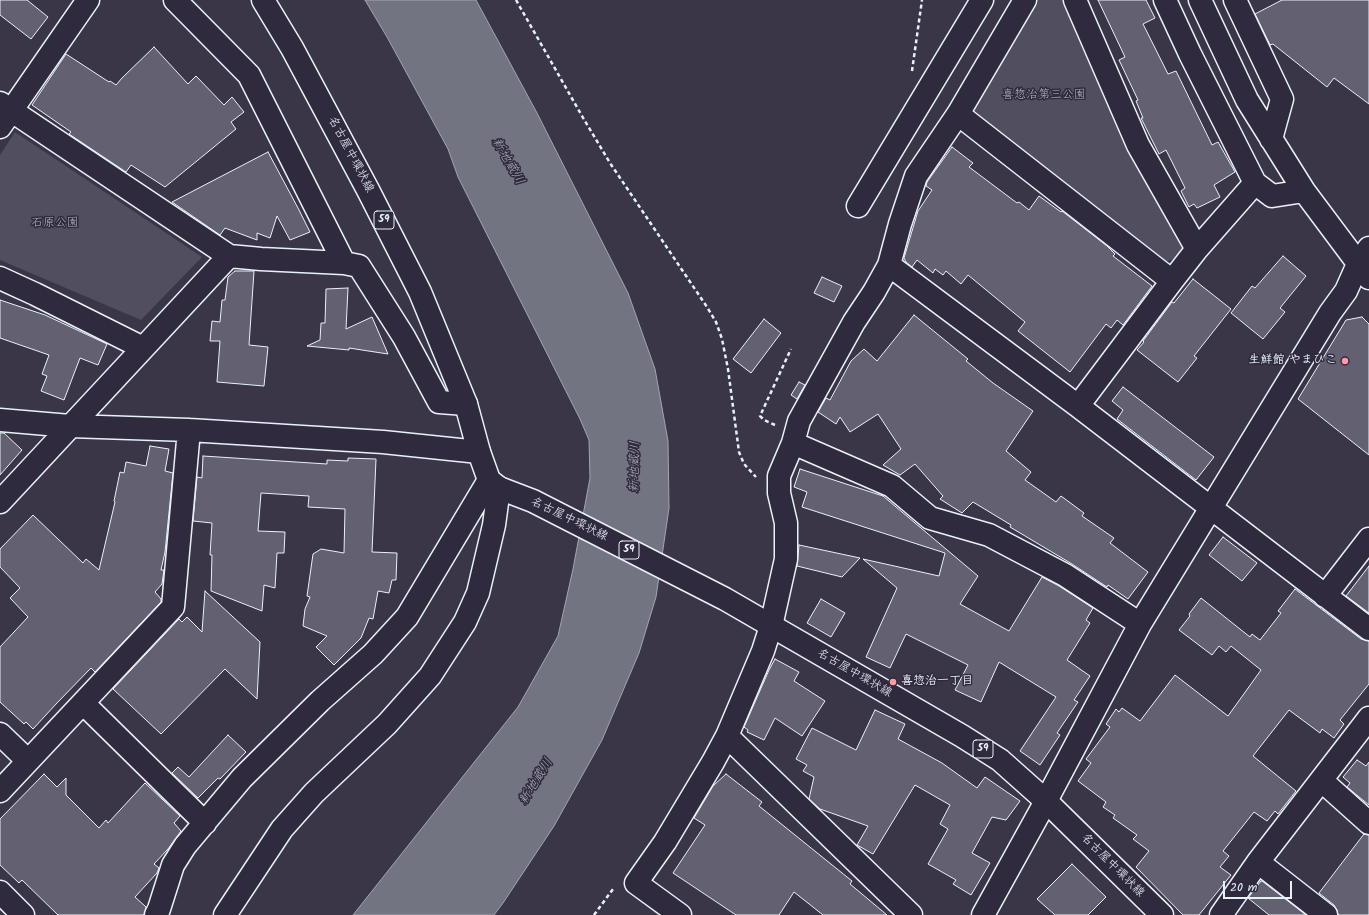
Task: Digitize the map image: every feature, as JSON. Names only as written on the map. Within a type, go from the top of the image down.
[{"type":"street","points":[[88,0],[4,114],[229,256],[260,260],[344,263],[359,266],[404,337],[439,402],[466,404]]},
{"type":"street","points":[[175,0],[249,75],[344,263]]},
{"type":"street","name":"名古屋中環状線","points":[[263,0],[292,48],[368,190],[420,292],[466,404],[479,452],[494,484],[533,501],[725,599],[962,736],[1000,760],[1046,801],[1162,915]]},
{"type":"street","points":[[858,206],[982,0]]},
{"type":"street","points":[[680,915],[636,883],[665,842],[713,762],[727,736],[763,651],[771,626],[786,559],[786,523],[779,493],[779,476],[794,439],[799,421],[850,329],[889,265],[900,224],[916,176],[958,114],[1025,0]]},
{"type":"street","points":[[1075,0],[1138,145],[1197,249]]},
{"type":"street","points":[[1165,0],[1190,54],[1255,183],[1272,196],[1304,191]]},
{"type":"street","points":[[982,915],[1046,801],[1140,624],[1330,313],[1366,263],[1304,191],[1271,139],[1247,100],[1200,0]]},
{"type":"street","points":[[1235,0],[1282,99],[1271,139]]},
{"type":"street","points":[[958,114],[1172,281]]},
{"type":"street","points":[[1078,406],[1197,249],[1255,183]]},
{"type":"street","points":[[0,502],[229,256]]},
{"type":"street","points":[[889,265],[1078,406],[1369,629]]},
{"type":"street","points":[[0,278],[143,348]]},
{"type":"street","points":[[0,420],[70,426],[189,430],[383,442],[479,452]]},
{"type":"street","points":[[0,791],[173,607],[189,430]]},
{"type":"street","points":[[794,439],[892,486],[930,518],[989,535],[1065,576],[1140,624]]},
{"type":"street","points":[[156,915],[173,865],[185,846],[242,778],[320,701],[372,654],[407,617],[494,484]]},
{"type":"street","points":[[225,915],[282,829],[314,793],[387,724],[430,676],[465,622],[478,593],[494,525],[494,484]]},
{"type":"street","points":[[1326,596],[1369,539]]},
{"type":"street","points":[[83,703],[204,823]]},
{"type":"street","points":[[1221,915],[1258,862],[1369,718]]},
{"type":"street","points":[[0,734],[28,761]]},
{"type":"street","points":[[727,736],[910,915]]},
{"type":"street","points":[[1321,780],[1369,823]]},
{"type":"street","points":[[1258,862],[1326,915]]},
{"type":"street","points":[[0,892],[23,915]]},
{"type":"path","points":[[516,0],[606,156],[716,322],[722,340],[728,370],[739,452],[744,464],[758,480]]},
{"type":"path","points":[[791,349],[760,416],[794,439]]},
{"type":"green space","name":"喜惣治第三公園","points":[[1033,0],[1067,0],[1184,245],[1178,257],[1165,262],[975,118],[971,110]]},
{"type":"green space","name":"石原公園","points":[[15,132],[202,257],[141,320],[0,260],[0,155]]},
{"type":"water","name":"新地蔵川","points":[[365,0],[476,0],[537,113],[628,293],[655,369],[668,441],[669,508],[656,597],[639,653],[602,740],[554,826],[494,915],[353,915],[518,707],[558,636],[573,569],[590,478],[589,440],[580,419],[458,177],[448,149],[387,37]]},
{"type":"building","points":[[0,0],[27,0],[48,17],[31,39],[0,15]]},
{"type":"building","points":[[1098,0],[1146,0],[1155,18],[1143,24],[1168,74],[1176,71],[1212,145],[1218,142],[1235,172],[1214,185],[1220,197],[1197,208],[1194,204],[1189,207],[1181,191],[1185,188],[1166,150],[1159,154],[1141,118],[1143,118],[1136,101],[1138,100],[1119,60],[1125,57]]},
{"type":"building","points":[[1282,0],[1369,0],[1369,104],[1334,78],[1327,87],[1273,44],[1270,45],[1255,14]]},
{"type":"building","points":[[154,47],[188,84],[196,76],[224,105],[232,97],[244,112],[231,122],[236,129],[165,187],[131,165],[126,172],[69,134],[71,132],[32,105],[66,54],[116,85]]},
{"type":"building","points":[[952,147],[973,163],[969,167],[1017,203],[1019,202],[1029,210],[1039,196],[1061,212],[1062,211],[1107,246],[1115,254],[1113,256],[1152,286],[1123,325],[1117,320],[1111,328],[1106,324],[1070,372],[1018,331],[1025,322],[968,275],[961,284],[946,271],[943,275],[935,269],[933,273],[917,260],[912,267],[906,262],[904,258],[918,211],[932,190],[926,186],[927,182]]},
{"type":"building","points":[[268,152],[310,232],[290,240],[277,216],[270,238],[257,233],[257,240],[225,228],[220,235],[172,202]]},
{"type":"building","points":[[1283,256],[1306,276],[1280,308],[1285,312],[1263,339],[1231,313],[1252,286],[1255,288]]},
{"type":"building","points":[[235,271],[254,271],[249,345],[268,347],[264,386],[217,382],[220,341],[210,341],[212,321],[220,322],[222,300],[225,300],[228,277]]},
{"type":"building","points":[[822,277],[842,286],[834,302],[814,293]]},
{"type":"building","points":[[1193,279],[1231,309],[1194,356],[1197,358],[1178,382],[1137,350],[1172,302],[1174,303]]},
{"type":"building","points":[[348,288],[346,329],[372,317],[388,354],[349,348],[349,350],[307,346],[320,340],[321,323],[325,323],[326,289]]},
{"type":"building","points":[[0,300],[45,315],[107,344],[98,365],[80,358],[64,400],[41,391],[47,376],[42,374],[49,355],[0,338]]},
{"type":"building","points":[[914,315],[968,359],[966,361],[993,383],[1033,411],[1006,451],[1031,472],[1025,480],[1056,502],[1061,496],[1084,513],[1082,516],[1114,538],[1110,543],[1148,572],[1128,599],[1108,585],[1107,587],[1010,527],[1011,525],[973,502],[962,513],[940,499],[943,496],[915,464],[900,475],[883,465],[901,449],[878,414],[850,432],[840,417],[836,424],[818,412],[826,398],[830,400],[851,361],[864,349],[877,361]]},
{"type":"building","name":"生鮮館 やまひこ","points":[[1362,317],[1369,324],[1369,455],[1298,399],[1346,320]]},
{"type":"building","points":[[764,319],[781,333],[751,373],[733,359]]},
{"type":"building","points":[[799,382],[805,385],[797,399],[791,395]]},
{"type":"building","points":[[1123,387],[1214,457],[1196,480],[1117,419],[1123,410],[1112,401]]},
{"type":"building","points":[[0,433],[4,433],[22,450],[0,475]]},
{"type":"building","points":[[150,446],[169,449],[165,471],[173,473],[165,552],[161,570],[164,570],[162,584],[155,592],[161,599],[161,602],[95,672],[91,668],[33,729],[26,722],[24,724],[0,702],[0,647],[28,617],[10,598],[20,588],[0,567],[0,549],[33,515],[83,563],[86,559],[99,570],[115,502],[120,472],[124,473],[126,462],[146,466]]},
{"type":"building","points":[[203,456],[327,464],[327,460],[348,461],[348,458],[376,459],[372,552],[397,553],[396,580],[392,580],[389,593],[378,591],[373,619],[369,618],[361,638],[334,665],[316,647],[327,636],[303,626],[305,609],[310,597],[307,596],[313,554],[321,549],[344,553],[345,509],[308,507],[309,496],[261,493],[258,531],[285,532],[284,553],[277,553],[275,588],[264,585],[262,611],[211,591],[212,555],[210,555],[212,523],[193,521],[197,477],[202,478]]},
{"type":"building","points":[[800,469],[883,496],[978,576],[960,604],[1009,631],[1042,577],[1093,608],[1086,620],[1090,623],[1067,660],[1090,676],[1074,700],[1078,702],[1057,733],[1060,735],[1040,765],[1020,751],[1056,697],[999,662],[981,702],[955,690],[968,665],[906,634],[890,668],[866,657],[897,588],[863,559],[939,576],[945,553],[802,507],[807,492],[794,487]]},
{"type":"building","points":[[1223,537],[1257,563],[1242,581],[1209,555]]},
{"type":"building","points":[[799,545],[860,558],[842,577],[797,566]]},
{"type":"building","points":[[1369,566],[1369,613],[1346,596]]},
{"type":"building","points":[[1295,589],[1361,639],[1369,641],[1369,684],[1340,720],[1344,724],[1334,738],[1322,729],[1320,733],[1289,710],[1253,756],[1296,791],[1278,814],[1275,811],[1267,821],[1254,812],[1223,851],[1229,856],[1220,867],[1231,875],[1199,915],[1183,915],[1136,867],[1149,851],[1133,839],[1137,835],[1113,818],[1115,815],[1103,807],[1106,802],[1078,781],[1091,763],[1086,759],[1110,727],[1106,724],[1116,709],[1119,712],[1122,708],[1140,721],[1175,675],[1228,716],[1261,670],[1231,646],[1226,652],[1219,646],[1212,655],[1179,630],[1201,598],[1250,637],[1252,634],[1260,640],[1281,613],[1278,611]]},
{"type":"building","points":[[205,591],[260,642],[257,699],[225,669],[161,734],[113,689],[179,619],[182,622],[187,617],[202,632]]},
{"type":"building","points":[[821,599],[845,613],[831,637],[807,623]]},
{"type":"building","points":[[775,659],[799,672],[794,681],[825,701],[802,736],[775,718],[764,740],[747,732],[748,730],[744,727]]},
{"type":"building","points":[[875,710],[905,724],[898,739],[942,763],[977,788],[985,777],[1020,801],[1006,820],[992,817],[972,853],[990,863],[971,895],[953,884],[956,880],[928,864],[948,829],[940,824],[950,805],[915,785],[873,854],[857,845],[868,826],[820,809],[809,799],[814,777],[803,771],[807,765],[796,759],[812,728],[856,750]]},
{"type":"building","points":[[228,735],[246,752],[220,779],[218,778],[198,798],[172,773],[178,767],[189,777]]},
{"type":"building","points":[[1357,760],[1366,766],[1369,762],[1369,805],[1347,787],[1350,783],[1343,777]]},
{"type":"building","points":[[44,774],[57,787],[66,778],[66,795],[99,828],[106,820],[108,823],[145,783],[180,816],[174,823],[181,831],[168,849],[154,864],[159,868],[157,873],[135,897],[146,907],[144,915],[58,915],[22,880],[19,883],[0,865],[0,819]]},
{"type":"building","points":[[726,774],[762,802],[759,806],[852,881],[850,884],[887,915],[823,915],[794,892],[779,915],[736,915],[673,873],[705,825],[694,818],[713,786]]},
{"type":"building","points":[[1364,834],[1369,835],[1369,915],[1338,915],[1334,905],[1319,893]]},
{"type":"building","points":[[1072,864],[1106,897],[1088,915],[1055,915],[1037,899]]},
{"type":"building","points":[[1261,881],[1306,915],[1269,915],[1248,898]]},
{"type":"place","name":"生鮮館 やまひこ","points":[[1345,361]]},
{"type":"place","name":"喜惣治一丁目","points":[[893,682]]}]
